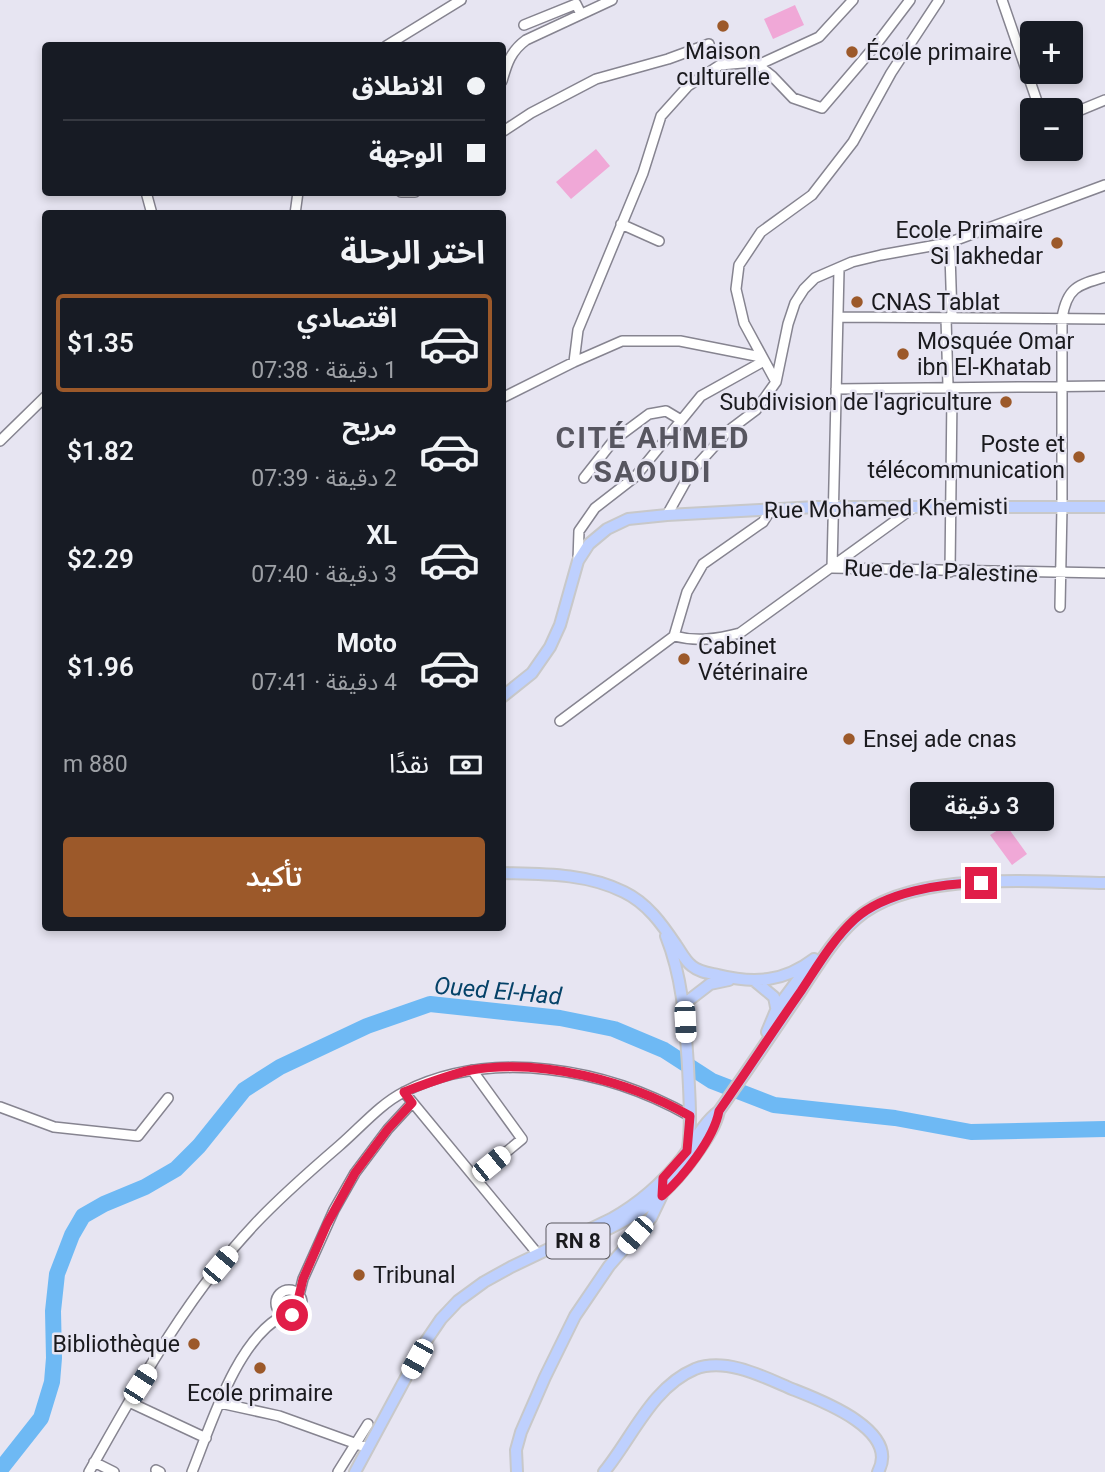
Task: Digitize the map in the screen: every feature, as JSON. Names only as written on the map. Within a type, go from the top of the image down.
[{"type":"main road","name":"Rue Mohamed Khemisti","points":[[578,561],[589,544],[607,528],[628,519],[667,515],[772,508],[1105,507]]},
{"type":"main road","points":[[506,694],[533,673],[550,647],[560,625],[578,561]]},
{"type":"main road","points":[[506,873],[583,877],[626,893],[643,904],[660,921],[692,966],[700,971],[756,982],[787,976],[814,959]]},
{"type":"main road","name":"RN 8","points":[[419,1355],[449,1318],[485,1287],[532,1262],[614,1226],[662,1196],[681,1176],[709,1136],[719,1111],[838,939],[856,918],[874,907],[910,892],[954,883],[1105,883]]},
{"type":"main road","points":[[660,921],[675,962],[684,1004],[690,1116],[687,1151]]},
{"type":"main road","name":"RN 8","points":[[758,1054],[777,1008],[814,959],[838,939]]},
{"type":"main road","points":[[684,1004],[710,984],[732,979]]},
{"type":"main road","points":[[756,982],[771,993],[777,1008],[773,1032]]},
{"type":"main road","points":[[689,1095],[697,1114],[708,1121]]},
{"type":"main road","name":"RN 8","points":[[355,1472],[435,1328],[458,1301],[494,1276],[629,1209],[663,1178],[719,1111]]},
{"type":"main road","points":[[517,1472],[516,1450],[520,1432],[575,1316],[609,1266],[651,1218],[662,1196],[663,1178]]},
{"type":"main road","points":[[604,1472],[658,1396],[680,1377],[698,1368],[719,1366],[745,1370],[846,1412],[867,1429],[880,1450],[881,1464],[877,1472]]},
{"type":"street","points":[[393,42],[461,0]]},
{"type":"street","points":[[506,70],[514,49],[526,40],[612,0]]},
{"type":"street","points":[[758,65],[819,37],[853,0]]},
{"type":"street","points":[[574,362],[578,330],[643,173],[661,116],[688,86],[720,65],[754,62],[793,98],[822,108],[910,0]]},
{"type":"street","points":[[776,382],[744,323],[736,289],[739,265],[761,232],[812,195],[853,142],[891,73],[939,0]]},
{"type":"street","points":[[1002,0],[1036,98]]},
{"type":"street","points":[[524,25],[576,4],[581,14]]},
{"type":"street","points":[[506,129],[596,79],[668,59],[709,44]]},
{"type":"street","points":[[1083,109],[1105,100]]},
{"type":"street","points":[[667,515],[691,472],[728,431],[756,410],[776,382],[788,324],[804,289],[815,278],[839,270],[852,262],[947,243],[1105,185]]},
{"type":"street","points":[[621,224],[659,241]]},
{"type":"street","points":[[947,243],[950,254],[948,386],[952,394],[950,572]]},
{"type":"street","points":[[832,568],[839,270]]},
{"type":"street","points":[[1060,607],[1062,318],[1065,300],[1081,284],[1105,277]]},
{"type":"street","points":[[839,317],[1105,318]]},
{"type":"street","points":[[506,396],[622,341],[680,341],[763,359]]},
{"type":"street","points":[[578,561],[579,531],[595,508],[635,477],[701,396],[763,359]]},
{"type":"street","points":[[836,389],[1105,386]]},
{"type":"street","points":[[0,441],[42,400]]},
{"type":"street","points":[[584,478],[614,440],[649,414],[666,411],[681,420]]},
{"type":"street","points":[[560,721],[674,636],[687,592],[703,564],[762,522],[772,508]]},
{"type":"street","points":[[832,568],[914,508]]},
{"type":"street","name":"Rue de la Palestine","points":[[674,636],[692,640],[740,633],[832,568],[1105,573]]},
{"type":"street","points":[[89,1472],[129,1402],[220,1265],[253,1226],[301,1178],[376,1112],[404,1092],[472,1070],[527,1068],[567,1073],[638,1092],[690,1116]]},
{"type":"street","points":[[472,1070],[523,1139],[476,1177]]},
{"type":"street","points":[[404,1092],[537,1253]]},
{"type":"street","points":[[0,1107],[54,1128],[138,1136],[169,1098]]},
{"type":"street","points":[[295,1293],[327,1224],[355,1173],[388,1129],[412,1103]]},
{"type":"street","points":[[192,1472],[220,1403],[246,1350],[266,1325],[280,1294],[295,1293]]},
{"type":"street","points":[[266,1325],[284,1315],[299,1311],[302,1303],[295,1293]]},
{"type":"street","points":[[276,1305],[284,1315]]},
{"type":"street","points":[[129,1402],[206,1438]]},
{"type":"street","points":[[220,1403],[279,1416],[368,1448]]},
{"type":"street","points":[[338,1472],[368,1424]]},
{"type":"street","points":[[94,1462],[114,1472]]},
{"type":"shaded area","points":[[795,5],[804,25],[773,39],[764,19]]},
{"type":"shaded area","points":[[596,149],[610,166],[571,199],[556,182]]},
{"type":"shaded area","points":[[1006,825],[1027,854],[1012,865],[990,835]]},
{"type":"waterway","name":"Oued El-Had","points":[[0,1470],[41,1418],[52,1382],[53,1311],[57,1274],[72,1235],[83,1216],[176,1169],[199,1146],[244,1090],[280,1067],[367,1026],[430,1004],[560,1018],[614,1029],[664,1050],[712,1081],[774,1105],[895,1118],[971,1132],[1105,1129]]},
{"type":"place","name":"Maison culturelle","points":[[723,26]]},
{"type":"place","name":"École primaire","points":[[852,52]]},
{"type":"place","name":"Ecole Primaire Si lakhedar","points":[[1057,243]]},
{"type":"place","name":"CNAS Tablat","points":[[857,302]]},
{"type":"place","name":"Mosquée Omar ibn El-Khatab","points":[[903,354]]},
{"type":"place","name":"Subdivision de l'agriculture","points":[[1006,402]]},
{"type":"place","name":"Poste et télécommunication","points":[[1079,457]]},
{"type":"place","name":"Cabinet Vétérinaire","points":[[684,659]]},
{"type":"place","name":"Ensej ade cnas","points":[[849,739]]},
{"type":"place","name":"Tribunal","points":[[359,1275]]},
{"type":"place","name":"Bibliothèque","points":[[194,1344]]},
{"type":"place","name":"Ecole primaire","points":[[260,1368]]},
{"type":"district","name":"CITÉ AHMED SAOUDI","points":[[653,455]]},
{"type":"route","points":[[292,1315],[301,1308],[299,1296],[303,1279],[327,1224],[348,1185],[388,1129],[412,1103],[404,1092],[472,1070],[504,1068],[567,1073],[604,1081],[653,1097],[690,1116],[687,1151],[663,1178],[662,1196],[681,1176],[709,1136],[719,1111],[818,965],[856,918],[874,907],[910,892],[954,883],[981,883]]}]
